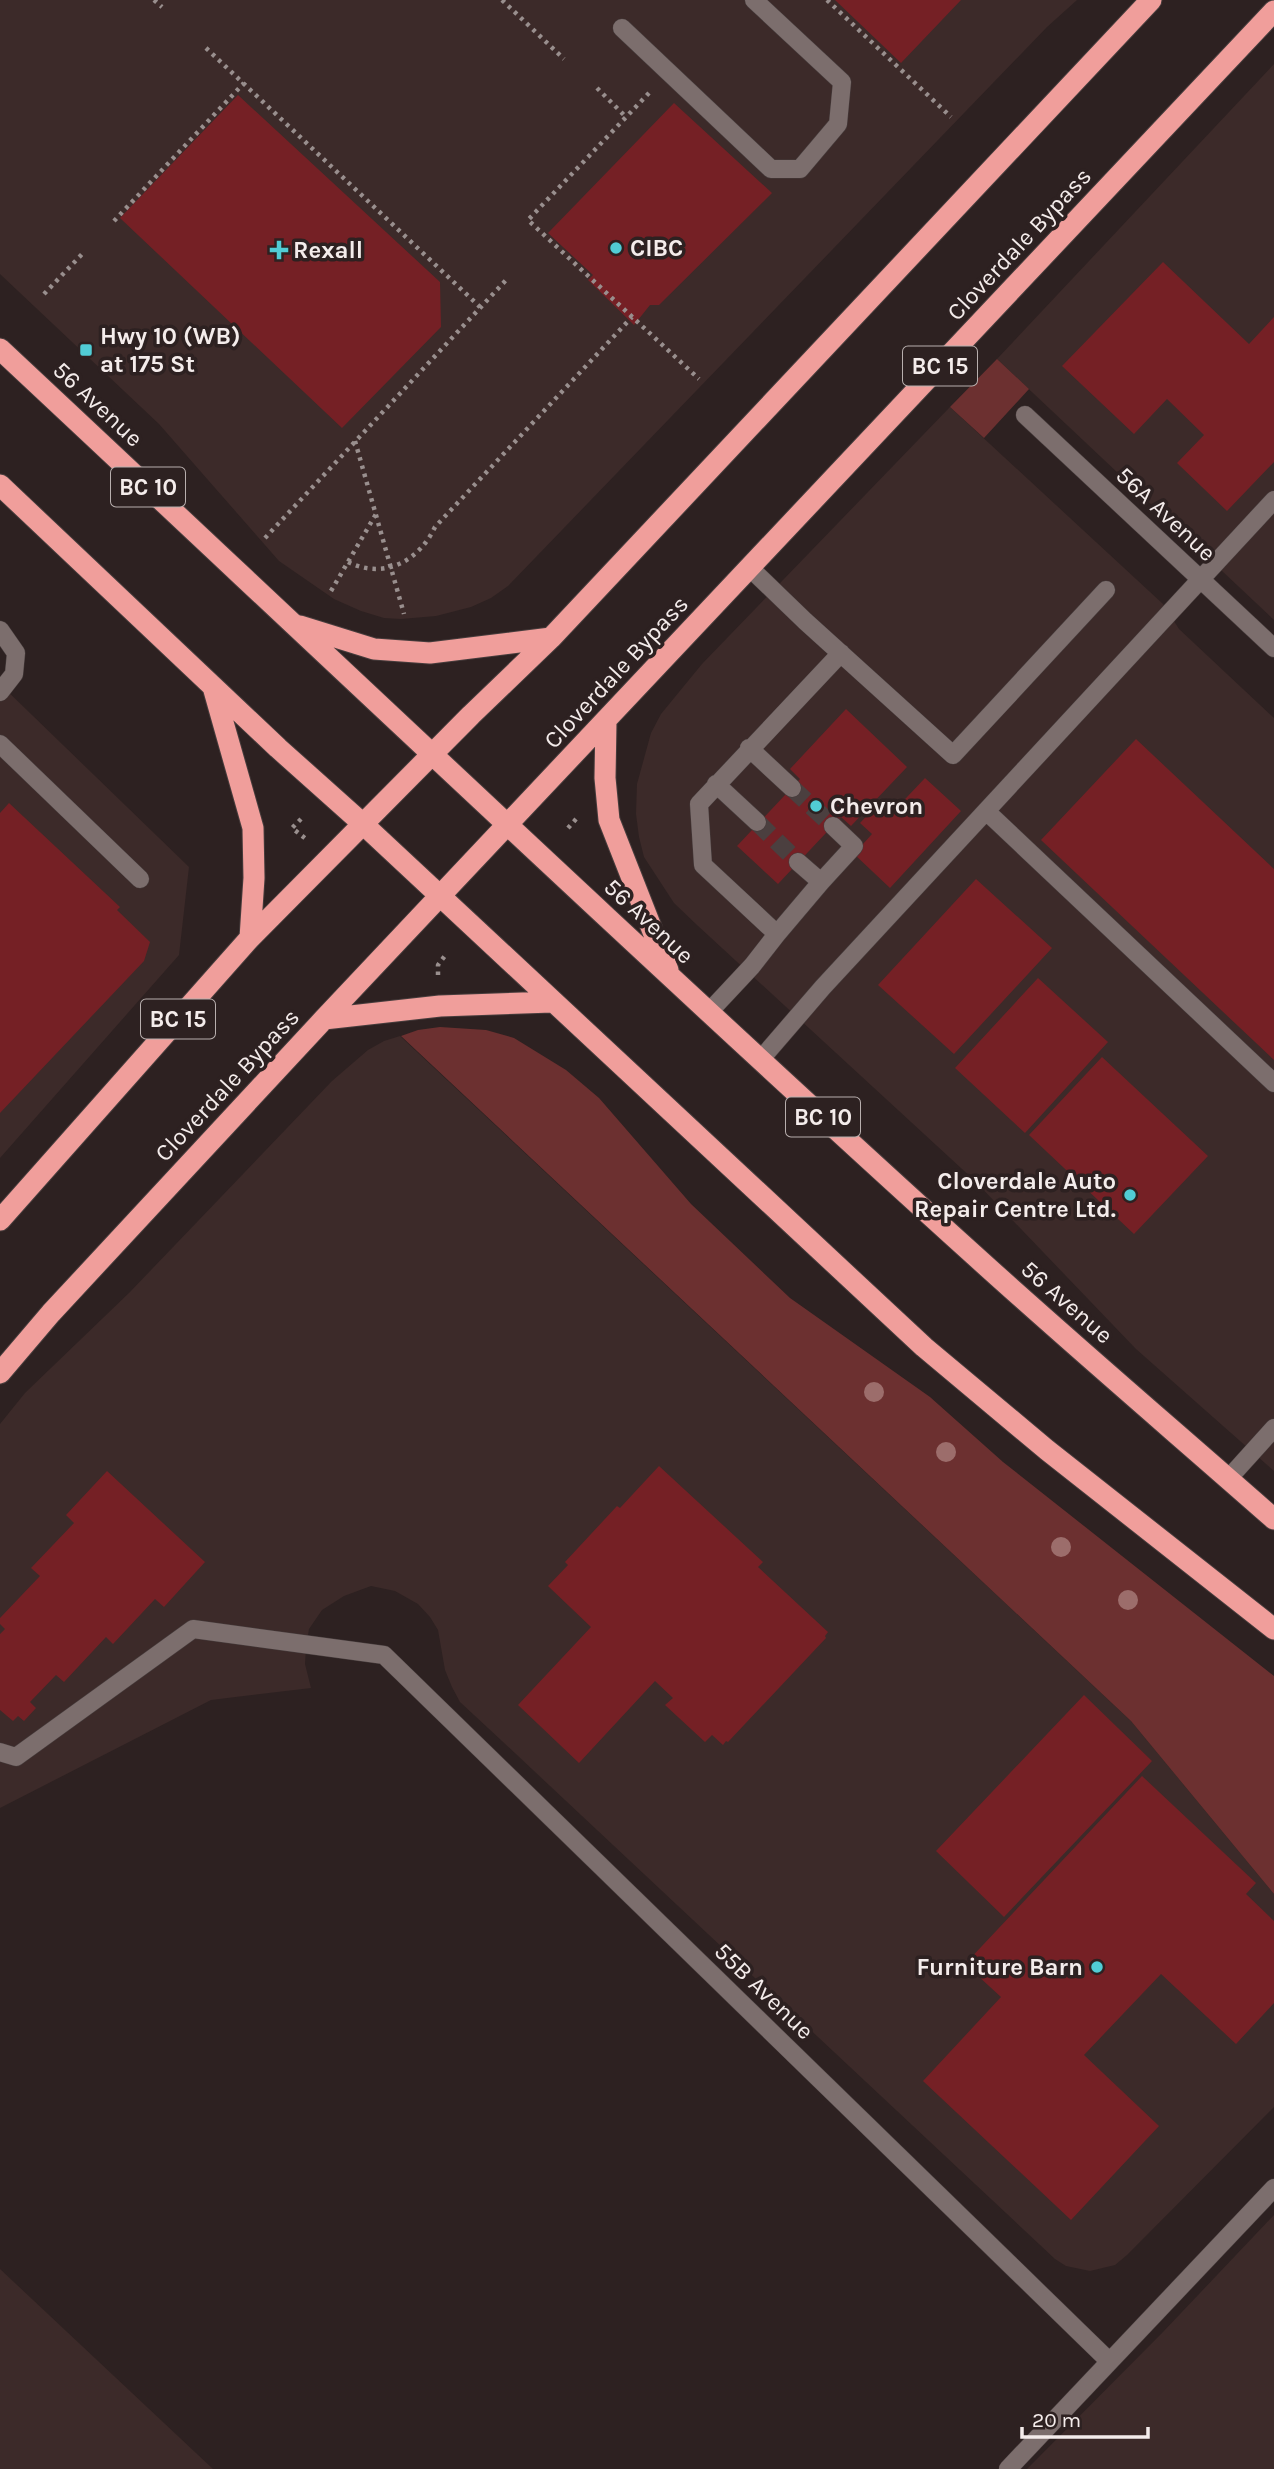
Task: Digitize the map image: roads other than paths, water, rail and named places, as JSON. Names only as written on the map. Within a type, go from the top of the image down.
[{"type":"highway","name":"BC 15","points":[[0,1220],[250,938],[551,638],[1151,0]]},
{"type":"highway","name":"Cloverdale Bypass","points":[[0,1373],[51,1313],[324,1019],[1274,11]]},
{"type":"highway","name":"56 Avenue","points":[[0,349],[431,755],[709,1012],[976,1257],[1274,1519]]},
{"type":"highway","points":[[0,485],[924,1347],[1047,1450],[1274,1629]]},
{"type":"highway","points":[[295,625],[374,649],[430,653],[551,638]]},
{"type":"highway","points":[[212,685],[253,828],[254,878],[250,938]]},
{"type":"highway","points":[[606,721],[605,778],[609,820],[671,976]]},
{"type":"highway","points":[[324,1019],[440,1006],[552,1002]]},
{"type":"street","points":[[622,28],[771,169],[800,169],[838,124],[842,82],[754,0]]},
{"type":"street","name":"56A Avenue","points":[[1025,415],[1274,648]]},
{"type":"street","points":[[761,1059],[823,987],[1274,500]]},
{"type":"street","points":[[750,568],[953,755],[1106,590]]},
{"type":"street","points":[[0,630],[16,653],[14,674],[0,692]]},
{"type":"street","points":[[777,934],[703,865],[699,804],[841,653]]},
{"type":"street","points":[[0,744],[140,879]]},
{"type":"street","points":[[749,748],[792,788]]},
{"type":"street","points":[[716,784],[757,822]]},
{"type":"street","points":[[986,811],[1274,1083]]},
{"type":"street","points":[[709,1012],[854,846],[833,826]]},
{"type":"street","points":[[798,862],[821,883]]},
{"type":"street","points":[[1228,1479],[1274,1428]]},
{"type":"street","name":"55B Avenue","points":[[0,1752],[16,1757],[193,1629],[384,1655],[1110,2361]]},
{"type":"street","points":[[1008,2469],[1274,2188]]},
{"type":"tunnel","points":[[792,788],[833,826]]},
{"type":"tunnel","points":[[757,822],[798,862]]},
{"type":"place","name":"CIBC","points":[[616,248]]},
{"type":"place","name":"Rexall","points":[[279,250]]},
{"type":"place","name":"Hwy 10 (WB) at 175 St","points":[[86,350]]},
{"type":"place","name":"Chevron","points":[[816,806]]},
{"type":"place","name":"Cloverdale Auto Repair Centre Ltd.","points":[[1130,1195]]},
{"type":"place","name":"Furniture Barn","points":[[1097,1967]]}]
